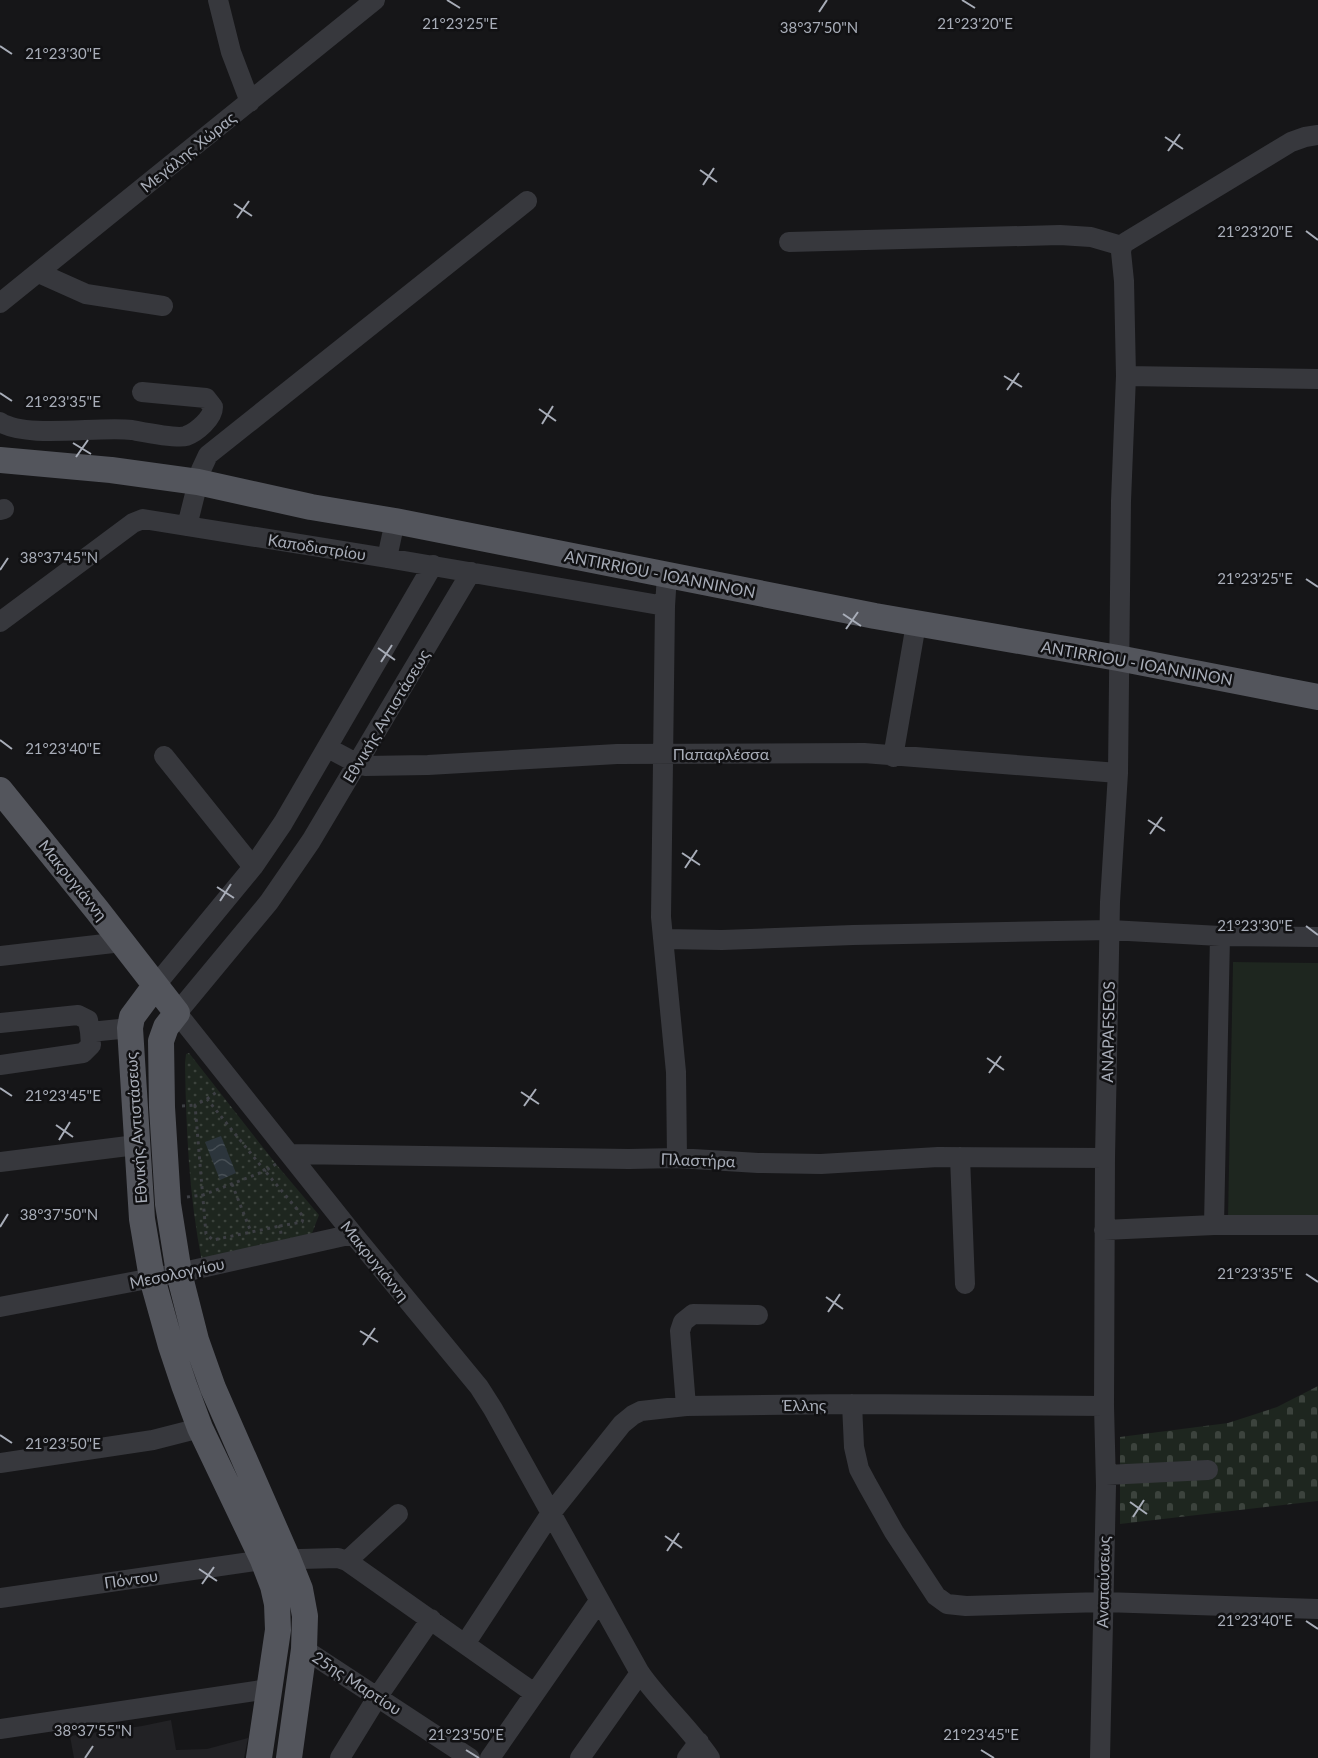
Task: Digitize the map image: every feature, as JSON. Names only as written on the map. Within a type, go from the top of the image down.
[{"type":"main road","name":"ANTIRRIOU - IOANNINON","points":[[0,460],[111,470],[198,482],[311,507],[395,521],[916,624],[1118,658],[1318,696]]},
{"type":"main road","name":"Μακρυγιάννη","points":[[0,790],[177,1013]]},
{"type":"main road","name":"Εθνικής Αντιστάσεως","points":[[155,986],[132,1017],[130,1028],[142,1219],[152,1278],[171,1346],[200,1428],[263,1560],[277,1604],[278,1630],[259,1758]]},
{"type":"main road","name":"Εθνικής Αντιστάσεως","points":[[177,1013],[166,1027],[161,1041],[162,1107],[168,1204],[179,1273],[196,1340],[213,1388],[288,1558],[303,1604],[304,1649],[289,1758]]},
{"type":"street","points":[[218,0],[231,52],[250,102]]},
{"type":"street","name":"Μεγάλης Χώρας","points":[[0,303],[375,0]]},
{"type":"street","points":[[789,242],[1060,235],[1091,237],[1122,246],[1291,142],[1318,135]]},
{"type":"street","points":[[187,526],[208,454],[527,201]]},
{"type":"street","name":"ANAPAFSEOS","points":[[1104,1406],[1105,1158],[1110,930],[1118,773],[1122,438],[1126,376],[1122,246]]},
{"type":"street","points":[[39,273],[86,294],[164,306]]},
{"type":"street","points":[[1126,376],[1318,379]]},
{"type":"street","points":[[0,423],[19,430],[127,430],[182,437],[192,433],[212,413],[213,407],[206,398],[141,392]]},
{"type":"street","points":[[192,433],[208,454]]},
{"type":"street","name":"Καποδιστρίου","points":[[0,622],[138,520],[148,519],[434,565],[665,606]]},
{"type":"street","points":[[387,558],[395,521]]},
{"type":"street","name":"Εθνικής Αντιστάσεως","points":[[155,986],[253,867],[283,823],[434,565]]},
{"type":"street","name":"Εθνικής Αντιστάσεως","points":[[177,1013],[269,902],[311,841],[471,572]]},
{"type":"street","points":[[667,575],[661,917],[676,1072],[677,1158]]},
{"type":"street","points":[[893,757],[916,624]]},
{"type":"street","name":"Παπαφλέσσα","points":[[328,748],[365,766],[428,765],[617,754],[864,753],[1118,773]]},
{"type":"street","points":[[164,756],[253,867]]},
{"type":"street","points":[[664,939],[722,940],[1110,930],[1220,936],[1318,937]]},
{"type":"street","points":[[1214,1225],[1220,936]]},
{"type":"street","points":[[0,956],[122,942]]},
{"type":"street","name":"Μακρυγιάννη","points":[[177,1013],[353,1234],[479,1387],[494,1409],[640,1673],[704,1750]]},
{"type":"street","points":[[0,1023],[78,1015],[88,1020],[91,1045],[83,1053],[0,1065]]},
{"type":"street","points":[[90,1032],[130,1028]]},
{"type":"street","points":[[0,1162],[136,1145]]},
{"type":"street","name":"Πλαστήρα","points":[[290,1154],[677,1158],[821,1164],[960,1157],[1105,1158]]},
{"type":"street","points":[[960,1157],[965,1284]]},
{"type":"street","points":[[1104,1230],[1214,1225],[1318,1225]]},
{"type":"street","name":"Μεσολογγίου","points":[[0,1307],[179,1273],[353,1234]]},
{"type":"street","points":[[686,1406],[680,1330],[683,1322],[693,1314],[758,1315]]},
{"type":"street","points":[[852,1404],[854,1447],[861,1473],[894,1532],[940,1600],[966,1606],[1102,1602],[1318,1609]]},
{"type":"street","name":"Έλλης","points":[[465,1644],[551,1513],[622,1424],[629,1417],[641,1412],[686,1406],[852,1404],[1104,1406]]},
{"type":"street","name":"Αναπαύσεως","points":[[1100,1758],[1106,1475],[1104,1406]]},
{"type":"street","points":[[0,1463],[153,1440],[200,1428]]},
{"type":"street","points":[[1106,1475],[1208,1470]]},
{"type":"street","points":[[398,1514],[347,1561],[534,1693]]},
{"type":"street","name":"Πόντου","points":[[0,1598],[263,1560],[338,1558],[347,1561]]},
{"type":"street","points":[[490,1758],[599,1601]]},
{"type":"street","points":[[340,1758],[378,1696],[431,1619]]},
{"type":"street","name":"25ης Μαρτίου","points":[[304,1649],[470,1758]]},
{"type":"street","points":[[580,1758],[640,1673]]},
{"type":"street","points":[[0,1729],[268,1689]]},
{"type":"street","points":[[687,1758],[704,1750]]},
{"type":"path","points":[[207,1099],[266,1171],[302,1215],[302,1222],[213,1240],[208,1237],[202,1195],[195,1105],[207,1099]]},
{"type":"path","points":[[202,1195],[266,1171],[290,1154]]},
{"type":"path","points":[[232,1184],[251,1232]]},
{"type":"path","points":[[280,1226],[284,1250]]},
{"type":"shaded area","points":[[171,1720],[176,1750],[207,1749],[248,1738],[244,1758],[74,1758],[70,1736]]},
{"type":"green space","points":[[1233,962],[1318,963],[1318,1220],[1228,1218]]},
{"type":"green space","points":[[189,1053],[319,1215],[311,1236],[202,1262],[194,1213],[187,1138],[185,1063],[186,1054]]},
{"type":"green space","points":[[1318,1386],[1318,1501],[1120,1524],[1120,1437],[1228,1423],[1277,1407]]},
{"type":"water","points":[[221,1136],[236,1173],[220,1180],[205,1142]]}]
